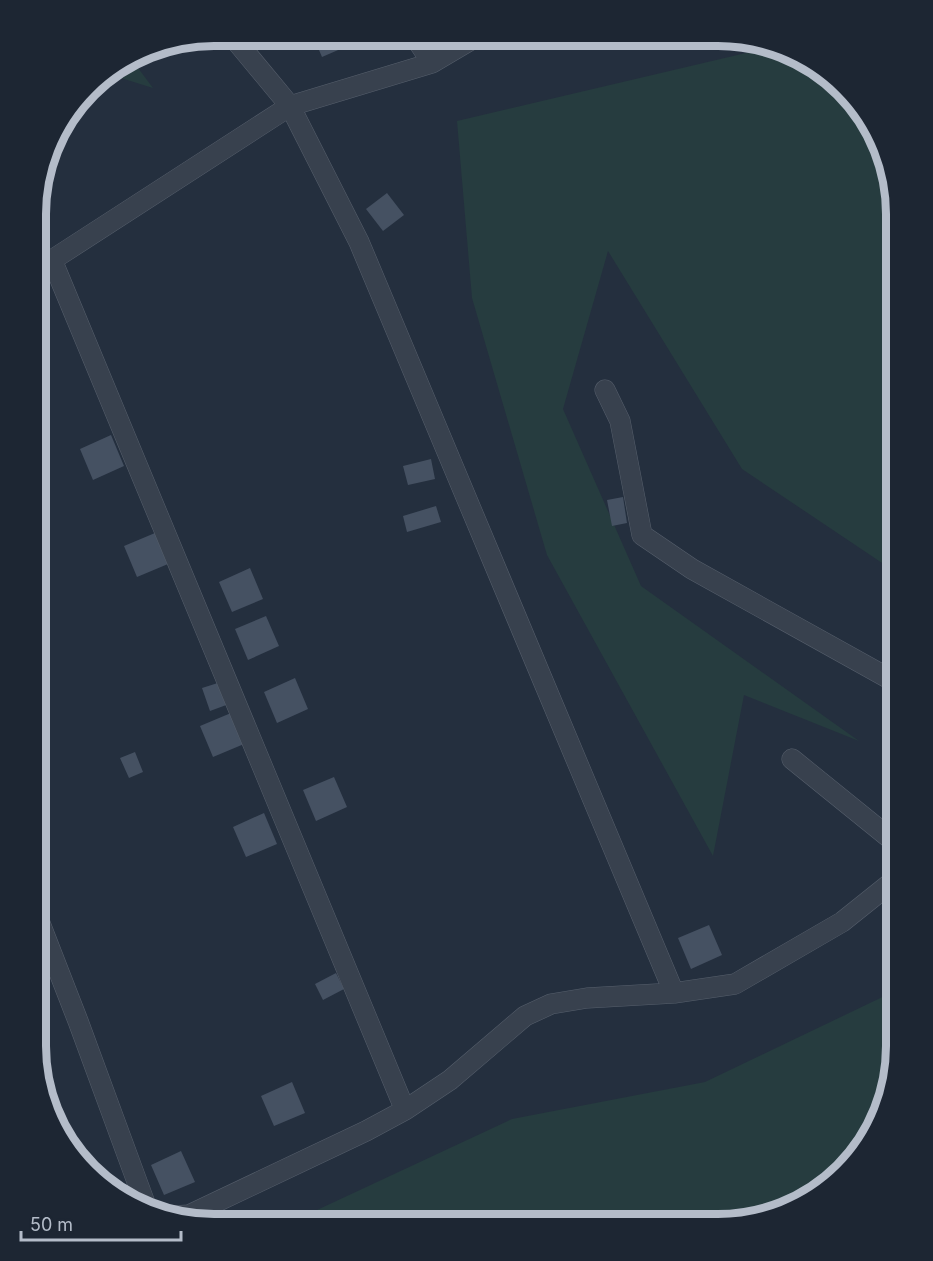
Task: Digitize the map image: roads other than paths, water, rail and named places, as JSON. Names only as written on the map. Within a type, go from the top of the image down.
[{"type":"street","points":[[240,46],[290,106],[359,242],[674,993]]},
{"type":"street","points":[[422,46],[432,63]]},
{"type":"street","points":[[46,262],[290,106],[432,63],[461,46]]},
{"type":"street","points":[[46,265],[405,1110]]},
{"type":"street","points":[[605,390],[620,421],[642,535],[692,569],[886,677]]},
{"type":"street","points":[[792,759],[886,835]]},
{"type":"street","points":[[193,1213],[366,1131],[405,1110],[450,1080],[525,1016],[551,1004],[587,998],[674,993],[735,984],[842,922],[886,887]]},
{"type":"street","points":[[46,939],[143,1198]]}]
